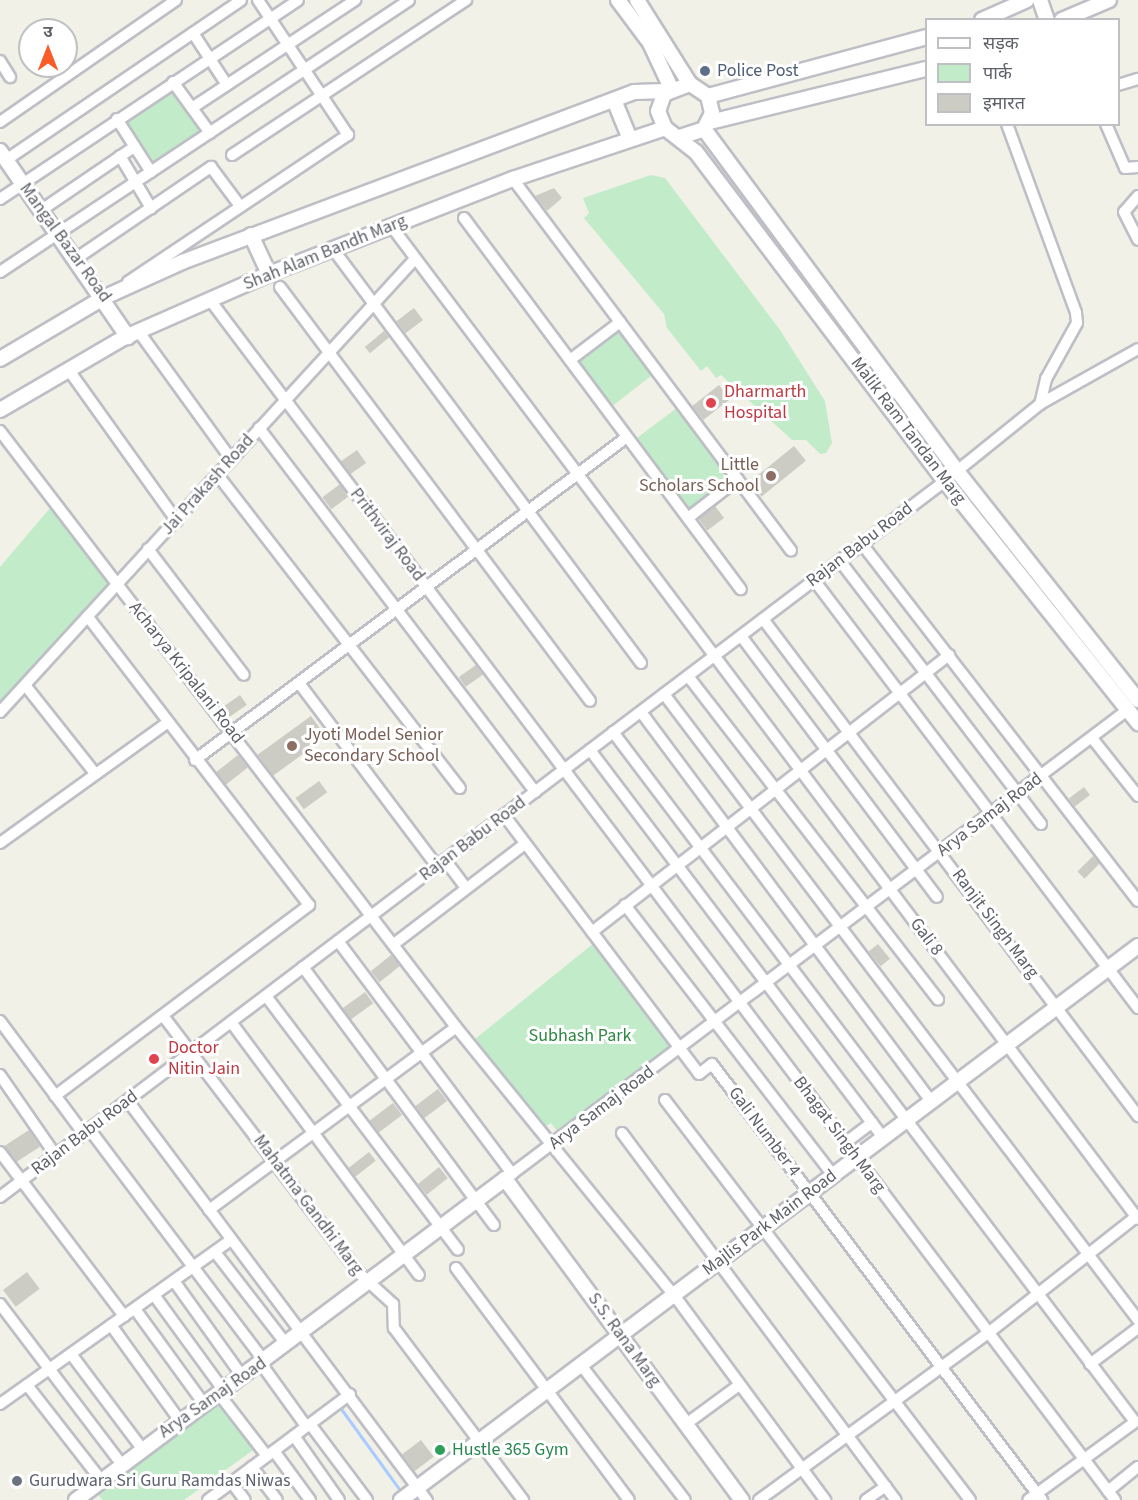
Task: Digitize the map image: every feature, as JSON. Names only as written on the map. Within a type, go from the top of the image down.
[{"type":"street","points":[[0,122],[176,0]]},
{"type":"street","points":[[2,155],[241,0]]},
{"type":"street","points":[[0,359],[105,297],[348,135],[258,0]]},
{"type":"street","points":[[0,199],[298,0]]},
{"type":"street","points":[[192,108],[355,0]]},
{"type":"street","points":[[0,272],[58,236],[305,70],[395,4],[409,0]]},
{"type":"street","points":[[232,155],[466,0]]},
{"type":"street","points":[[618,0],[650,43],[669,89],[658,111],[665,128],[680,137],[707,125],[925,70]]},
{"type":"street","points":[[636,0],[690,84],[708,96],[925,38]]},
{"type":"street","points":[[986,18],[1027,0]]},
{"type":"street","points":[[1040,0],[1046,18]]},
{"type":"street","points":[[1067,18],[1109,0]]},
{"type":"street","points":[[193,33],[227,85]]},
{"type":"street","points":[[0,61],[10,77]]},
{"type":"street","points":[[1120,85],[1138,79]]},
{"type":"street","points":[[173,82],[210,133]]},
{"type":"street","points":[[105,297],[187,260],[251,235],[641,90],[669,89],[690,84]]},
{"type":"street","points":[[707,125],[708,96]]},
{"type":"street","points":[[614,100],[630,139]]},
{"type":"street","points":[[117,119],[151,172]]},
{"type":"street","name":"Malik Ram Tandan Marg","points":[[707,125],[957,471],[1138,700]]},
{"type":"street","points":[[1008,126],[1076,313],[1077,324],[1046,379],[1040,404]]},
{"type":"street","points":[[1107,126],[1125,168],[1138,167]]},
{"type":"street","name":"Shah Alam Bandh Marg","points":[[0,410],[68,369],[133,334],[268,274],[513,179],[665,128]]},
{"type":"street","name":"Malik Ram Tandan Marg","points":[[680,137],[945,481],[1126,711],[1138,723]]},
{"type":"street","points":[[40,211],[134,147]]},
{"type":"street","name":"Mangal Bazar Road","points":[[2,155],[74,260],[133,334]]},
{"type":"street","points":[[120,156],[151,208]]},
{"type":"street","points":[[74,260],[215,167],[240,206]]},
{"type":"street","points":[[513,179],[791,550]]},
{"type":"street","points":[[1138,196],[1124,212],[1138,240]]},
{"type":"street","points":[[464,218],[741,588]]},
{"type":"street","name":"Gali 8","points":[[392,227],[1137,1217]]},
{"type":"street","points":[[251,235],[268,274]]},
{"type":"street","points":[[186,243],[187,260]]},
{"type":"street","points":[[333,249],[641,663]]},
{"type":"street","name":"Jai Prakash Road","points":[[0,712],[148,549],[177,521],[326,351],[415,259]]},
{"type":"street","points":[[280,287],[590,701]]},
{"type":"street","name":"Prithviraj Road","points":[[210,300],[564,770]]},
{"type":"street","points":[[570,360],[621,322]]},
{"type":"street","points":[[133,334],[231,459]]},
{"type":"street","points":[[945,481],[1040,404],[1138,349]]},
{"type":"street","points":[[68,369],[177,521]]},
{"type":"street","points":[[259,428],[535,792]]},
{"type":"street","name":"Acharya Kripalani Road","points":[[0,431],[566,1168],[574,1169],[674,1294],[825,1500]]},
{"type":"street","points":[[195,760],[627,436]]},
{"type":"street","points":[[217,474],[348,647],[460,788]]},
{"type":"street","points":[[688,518],[738,479]]},
{"type":"street","name":"Rajan Babu Road","points":[[0,1197],[945,481]]},
{"type":"street","points":[[862,544],[1138,901]]},
{"type":"street","points":[[148,549],[244,675]]},
{"type":"street","points":[[840,561],[1041,824]]},
{"type":"street","points":[[814,580],[1138,1008]]},
{"type":"street","points":[[55,1095],[164,1017],[309,905],[195,760],[87,616]]},
{"type":"street","name":"Ranjit Singh Marg","points":[[763,619],[1138,1116]]},
{"type":"street","points":[[741,636],[937,897]]},
{"type":"street","points":[[592,932],[778,791],[949,656]]},
{"type":"street","points":[[688,676],[938,1000]]},
{"type":"street","points":[[299,683],[441,863],[464,885]]},
{"type":"street","points":[[25,685],[94,772]]},
{"type":"street","points":[[664,694],[1138,1320]]},
{"type":"street","points":[[1126,711],[1138,700]]},
{"type":"street","name":"Arya Samaj Road","points":[[76,1500],[180,1421],[242,1376],[263,1364],[286,1344],[477,1203],[1126,711]]},
{"type":"street","points":[[641,712],[932,1102]]},
{"type":"street","points":[[0,843],[94,772],[167,723]]},
{"type":"street","points":[[613,732],[1135,1422],[1086,1462],[1036,1498]]},
{"type":"street","points":[[1092,738],[1138,796]]},
{"type":"street","points":[[590,750],[884,1138]]},
{"type":"street","name":"Bhagat Singh Marg","points":[[564,770],[741,1002],[987,1334],[1112,1496]]},
{"type":"street","name":"Gali Number 4","points":[[504,815],[699,1074],[712,1064],[939,1364],[1036,1498]]},
{"type":"street","points":[[394,944],[525,844]]},
{"type":"street","points":[[625,905],[832,1175]]},
{"type":"street","points":[[338,941],[422,1052],[509,1177]]},
{"type":"street","name":"Majlis Park Main Road","points":[[401,1500],[1138,946]]},
{"type":"street","points":[[303,968],[494,1225]]},
{"type":"street","points":[[266,996],[458,1250]]},
{"type":"street","name":"Mahatma Gandhi Marg","points":[[164,1017],[368,1283],[380,1287],[393,1304],[394,1328],[523,1500]]},
{"type":"street","points":[[0,1022],[55,1095],[195,1266],[263,1364],[367,1500]]},
{"type":"street","points":[[231,1022],[419,1275]]},
{"type":"street","points":[[209,1210],[315,1134],[456,1027]]},
{"type":"street","points":[[0,1075],[56,1156]]},
{"type":"street","points":[[666,1100],[970,1500]]},
{"type":"street","points":[[128,1101],[231,1240],[305,1330],[427,1500]]},
{"type":"street","points":[[845,1143],[872,1123]]},
{"type":"street","points":[[622,1133],[720,1260],[896,1500]]},
{"type":"street","points":[[0,1152],[124,1316]]},
{"type":"street","name":"S.S. Rana Marg","points":[[509,1177],[620,1335],[742,1500]]},
{"type":"street","points":[[759,1500],[939,1364],[987,1334],[1137,1217]]},
{"type":"street","points":[[0,1404],[231,1240]]},
{"type":"street","points":[[215,1252],[286,1344]]},
{"type":"street","points":[[456,1268],[629,1500]]},
{"type":"street","points":[[174,1281],[242,1376]]},
{"type":"street","points":[[154,1295],[221,1392],[310,1500]]},
{"type":"street","points":[[0,1304],[123,1466]]},
{"type":"street","points":[[135,1309],[204,1404]]},
{"type":"street","points":[[111,1325],[180,1421]]},
{"type":"street","points":[[1090,1364],[1138,1328]]},
{"type":"street","points":[[71,1354],[143,1450]]},
{"type":"street","points":[[580,1365],[685,1500]]},
{"type":"street","points":[[27,1385],[102,1480]]},
{"type":"street","points":[[686,1424],[739,1385]]},
{"type":"street","points":[[209,1500],[350,1394]]},
{"type":"street","points":[[294,1436],[339,1500]]},
{"type":"street","points":[[252,1467],[277,1500]]},
{"type":"street","points":[[1112,1496],[1138,1467]]},
{"type":"street","points":[[232,1483],[245,1500]]},
{"type":"street","points":[[866,1500],[886,1486]]},
{"type":"green space","points":[[175,89],[204,131],[156,165],[127,123]]},
{"type":"green space","points":[[651,175],[665,178],[780,330],[825,401],[832,443],[826,453],[820,454],[806,440],[792,440],[721,375],[716,378],[707,366],[701,371],[667,328],[664,314],[584,218],[589,213],[583,198]]},
{"type":"green space","points":[[618,328],[654,374],[611,407],[575,361]]},
{"type":"green space","points":[[678,407],[732,479],[690,511],[636,439]]},
{"type":"green space","points":[[50,508],[109,584],[0,704],[0,567]]},
{"type":"green space","name":"Subhash Park","points":[[594,943],[674,1047],[557,1131],[551,1123],[543,1128],[475,1039]]},
{"type":"green space","points":[[221,1400],[256,1448],[184,1500],[102,1500],[96,1491]]},
{"type":"building","points":[[554,188],[562,198],[547,211],[535,196]]},
{"type":"building","points":[[414,308],[423,320],[405,333],[396,321]]},
{"type":"building","points":[[384,331],[389,337],[370,353],[365,347]]},
{"type":"building","name":"Dharmarth Hospital","points":[[719,385],[730,399],[703,420],[692,406]]},
{"type":"building","name":"Little Scholars School","points":[[794,446],[806,461],[762,497],[750,482]]},
{"type":"building","points":[[357,450],[366,463],[350,475],[341,461]]},
{"type":"building","points":[[340,484],[349,496],[331,509],[322,497]]},
{"type":"building","points":[[715,506],[724,518],[707,531],[698,519]]},
{"type":"building","points":[[476,665],[483,675],[466,687],[459,677]]},
{"type":"building","points":[[240,695],[247,705],[230,717],[223,707]]},
{"type":"building","name":"Jyoti Model Senior Secondary School","points":[[311,716],[326,737],[273,776],[258,755]]},
{"type":"building","points":[[238,755],[248,768],[226,785],[216,772]]},
{"type":"building","points":[[319,781],[327,792],[304,809],[296,798]]},
{"type":"building","points":[[1084,787],[1090,795],[1075,806],[1069,798]]},
{"type":"building","points":[[1093,856],[1100,863],[1085,879],[1077,872]]},
{"type":"building","points":[[878,944],[890,959],[881,966],[869,952]]},
{"type":"building","points":[[391,955],[400,966],[380,982],[371,971]]},
{"type":"building","points":[[365,992],[373,1003],[351,1020],[342,1008]]},
{"type":"building","points":[[438,1089],[447,1101],[424,1118],[415,1106]]},
{"type":"building","points":[[393,1103],[402,1115],[379,1132],[370,1120]]},
{"type":"building","points":[[29,1130],[40,1147],[16,1163],[5,1146]]},
{"type":"building","points":[[369,1152],[376,1161],[355,1177],[349,1168]]},
{"type":"building","points":[[439,1167],[448,1178],[427,1195],[418,1184]]},
{"type":"building","points":[[27,1272],[40,1289],[16,1307],[3,1290]]},
{"type":"building","points":[[421,1440],[434,1457],[414,1471],[402,1454]]},
{"type":"waterway","points":[[339,1406],[402,1493]]},
{"type":"place","name":"Police Post","points":[[705,71]]},
{"type":"place","name":"Dharmarth Hospital","points":[[711,403]]},
{"type":"place","name":"Little Scholars School","points":[[771,476]]},
{"type":"place","name":"Jyoti Model Senior Secondary School","points":[[292,746]]},
{"type":"place","name":"Doctor Nitin Jain","points":[[154,1059]]},
{"type":"place","name":"Hustle 365 Gym","points":[[440,1450]]},
{"type":"place","name":"Gurudwara Sri Guru Ramdas Niwas","points":[[17,1481]]}]
